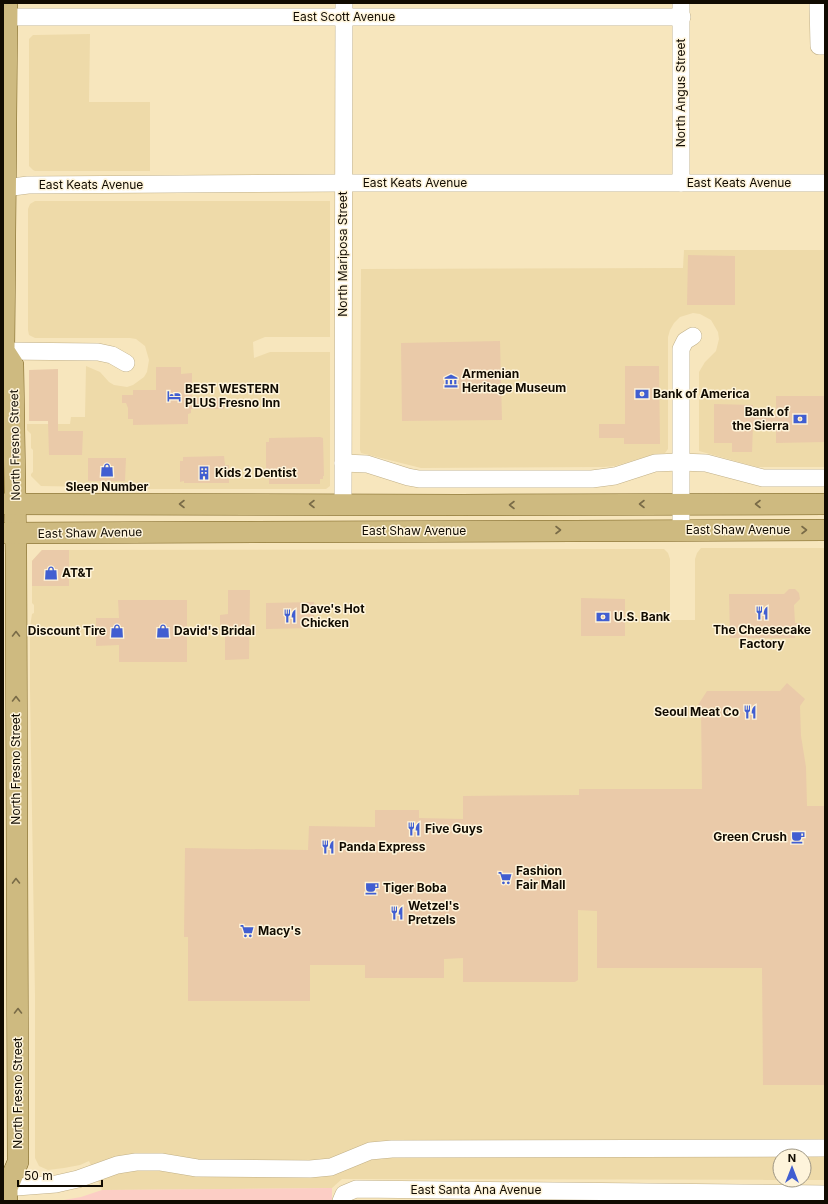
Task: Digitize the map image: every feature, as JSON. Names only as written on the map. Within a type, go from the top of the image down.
[{"type":"main road","points":[[4,352],[7,10]]},
{"type":"main road","name":"North Fresno Street","points":[[4,352],[14,365],[9,534],[18,965],[18,1162],[5,1189]]},
{"type":"main road","points":[[9,504],[825,504]]},
{"type":"main road","points":[[234,532],[278,519],[332,518],[338,516],[342,511],[343,504]]},
{"type":"main road","points":[[334,531],[340,523],[352,518],[406,518],[461,505]]},
{"type":"main road","name":"East Shaw Avenue","points":[[9,534],[334,531],[825,530]]},
{"type":"main road","points":[[3,774],[6,822],[16,836]]},
{"type":"street","points":[[818,3],[822,46]]},
{"type":"street","name":"East Scott Avenue","points":[[7,10],[681,10]]},
{"type":"street","name":"North Mariposa Street","points":[[343,504],[344,10]]},
{"type":"street","name":"North Angus Street","points":[[681,10],[681,183]]},
{"type":"street","name":"East Keats Avenue","points":[[5,188],[28,186],[344,183],[825,183]]},
{"type":"street","points":[[681,530],[681,349],[685,341],[693,336]]},
{"type":"street","points":[[4,352],[98,352],[112,355],[126,363]]},
{"type":"street","points":[[343,463],[367,464],[408,477],[427,479],[592,478],[615,476],[654,463],[680,462],[706,463],[763,478],[825,478]]},
{"type":"street","points":[[5,1189],[56,1184],[78,1179],[117,1165],[136,1162],[161,1162],[197,1168],[315,1168],[331,1167],[370,1152],[392,1149],[825,1148]]},
{"type":"street","name":"East Santa Ana Avenue","points":[[343,1197],[356,1190],[509,1196],[825,1194]]},
{"type":"shaded area","points":[[90,34],[89,102],[150,102],[150,171],[35,171],[29,166],[29,39],[33,35]]},
{"type":"shaded area","points":[[35,201],[330,201],[330,337],[265,337],[253,342],[254,358],[270,352],[330,352],[330,486],[326,489],[102,489],[96,487],[41,486],[31,476],[33,472],[33,450],[31,448],[31,434],[27,430],[27,424],[70,424],[71,417],[85,417],[86,366],[100,372],[109,382],[114,385],[127,387],[133,385],[144,377],[147,372],[149,360],[145,346],[136,339],[35,338],[29,335],[28,209],[30,204]]},
{"type":"shaded area","points":[[684,250],[825,250],[825,467],[757,467],[699,451],[699,372],[705,362],[716,351],[719,339],[718,332],[711,320],[700,314],[693,313],[680,317],[674,323],[668,337],[668,449],[665,453],[655,454],[615,466],[604,467],[421,468],[361,453],[361,269],[683,268]]},
{"type":"shaded area","points":[[701,548],[825,548],[825,1180],[812,1180],[812,1148],[772,1148],[772,1180],[342,1179],[332,1188],[102,1190],[89,1161],[80,1165],[48,1170],[39,1166],[35,1158],[35,995],[30,627],[32,614],[34,613],[34,605],[32,603],[32,561],[42,550],[664,549],[668,553],[670,559],[670,620],[695,620],[695,559]]},
{"type":"shaded area","points":[[332,1188],[332,1201],[58,1201],[81,1197],[102,1190]]},
{"type":"building","points":[[688,255],[735,256],[735,305],[687,305]]},
{"type":"building","name":"Armenian Heritage Museum","points":[[500,341],[502,420],[402,421],[401,343]]},
{"type":"building","name":"Bank of America","points":[[625,366],[659,366],[660,444],[624,444],[624,438],[599,438],[599,424],[625,424]]},
{"type":"building","name":"BEST WESTERN PLUS Fresno Inn","points":[[156,367],[181,367],[181,374],[192,373],[192,398],[224,398],[224,409],[191,409],[191,413],[188,414],[188,424],[133,425],[133,419],[128,419],[128,408],[126,403],[122,403],[122,395],[133,395],[133,390],[156,390]]},
{"type":"building","points":[[58,369],[58,431],[83,431],[82,455],[49,455],[48,421],[29,421],[29,370]]},
{"type":"building","points":[[776,396],[825,396],[825,442],[776,443],[776,425],[753,425],[752,452],[732,452],[732,443],[714,443],[714,404],[753,405],[753,415],[776,414]]},
{"type":"building","points":[[269,438],[323,438],[324,476],[323,479],[320,479],[320,484],[269,484],[269,479],[266,479],[266,442],[269,442]]},
{"type":"building","name":"Kids 2 Dentist","points":[[224,456],[225,465],[229,465],[229,483],[180,482],[180,461],[183,461],[183,457]]},
{"type":"building","name":"Sleep Number","points":[[88,458],[126,458],[125,481],[88,481]]},
{"type":"building","name":"AT&T","points":[[42,550],[69,550],[69,586],[32,586],[32,561]]},
{"type":"building","name":"The Cheesecake Factory","points":[[789,589],[795,589],[799,593],[800,599],[794,605],[795,623],[802,623],[802,633],[795,633],[795,638],[730,638],[729,594],[784,594]]},
{"type":"building","points":[[228,590],[250,590],[249,659],[225,660],[225,624],[220,625],[220,615],[228,614]]},
{"type":"building","name":"U.S. Bank","points":[[581,598],[625,599],[625,636],[581,636]]},
{"type":"building","name":"David's Bridal","points":[[118,600],[187,600],[187,662],[119,662],[119,645],[96,646],[96,618],[119,618]]},
{"type":"building","name":"Dave's Hot Chicken","points":[[314,602],[314,628],[266,629],[266,603]]},
{"type":"building","name":"Fashion Fair Mall","points":[[787,683],[805,699],[800,706],[801,736],[806,767],[807,806],[825,806],[825,1085],[763,1085],[762,968],[597,968],[597,911],[578,910],[578,980],[575,982],[463,982],[463,958],[444,959],[444,978],[365,978],[365,965],[310,965],[310,1001],[188,1001],[188,937],[184,937],[185,848],[308,850],[309,826],[375,827],[375,810],[419,810],[419,818],[463,819],[463,796],[579,795],[579,789],[702,789],[701,707],[698,705],[707,691],[780,691]]},
{"type":"place","name":"Armenian Heritage Museum","points":[[451,381]]},
{"type":"place","name":"Bank of America","points":[[642,394]]},
{"type":"place","name":"BEST WESTERN PLUS Fresno Inn","points":[[174,396]]},
{"type":"place","name":"Bank of the Sierra","points":[[800,419]]},
{"type":"place","name":"Sleep Number","points":[[107,470]]},
{"type":"place","name":"Kids 2 Dentist","points":[[204,473]]},
{"type":"place","name":"AT&T","points":[[51,573]]},
{"type":"place","name":"The Cheesecake Factory","points":[[762,613]]},
{"type":"place","name":"Dave's Hot Chicken","points":[[290,616]]},
{"type":"place","name":"U.S. Bank","points":[[603,617]]},
{"type":"place","name":"Discount Tire","points":[[117,631]]},
{"type":"place","name":"David's Bridal","points":[[163,631]]},
{"type":"place","name":"Seoul Meat Co","points":[[750,712]]},
{"type":"place","name":"Five Guys","points":[[414,829]]},
{"type":"place","name":"Green Crush","points":[[798,837]]},
{"type":"place","name":"Panda Express","points":[[328,847]]},
{"type":"place","name":"Fashion Fair Mall","points":[[505,878]]},
{"type":"place","name":"Tiger Boba","points":[[372,888]]},
{"type":"place","name":"Wetzel's Pretzels","points":[[397,913]]},
{"type":"place","name":"Macy's","points":[[247,931]]}]
